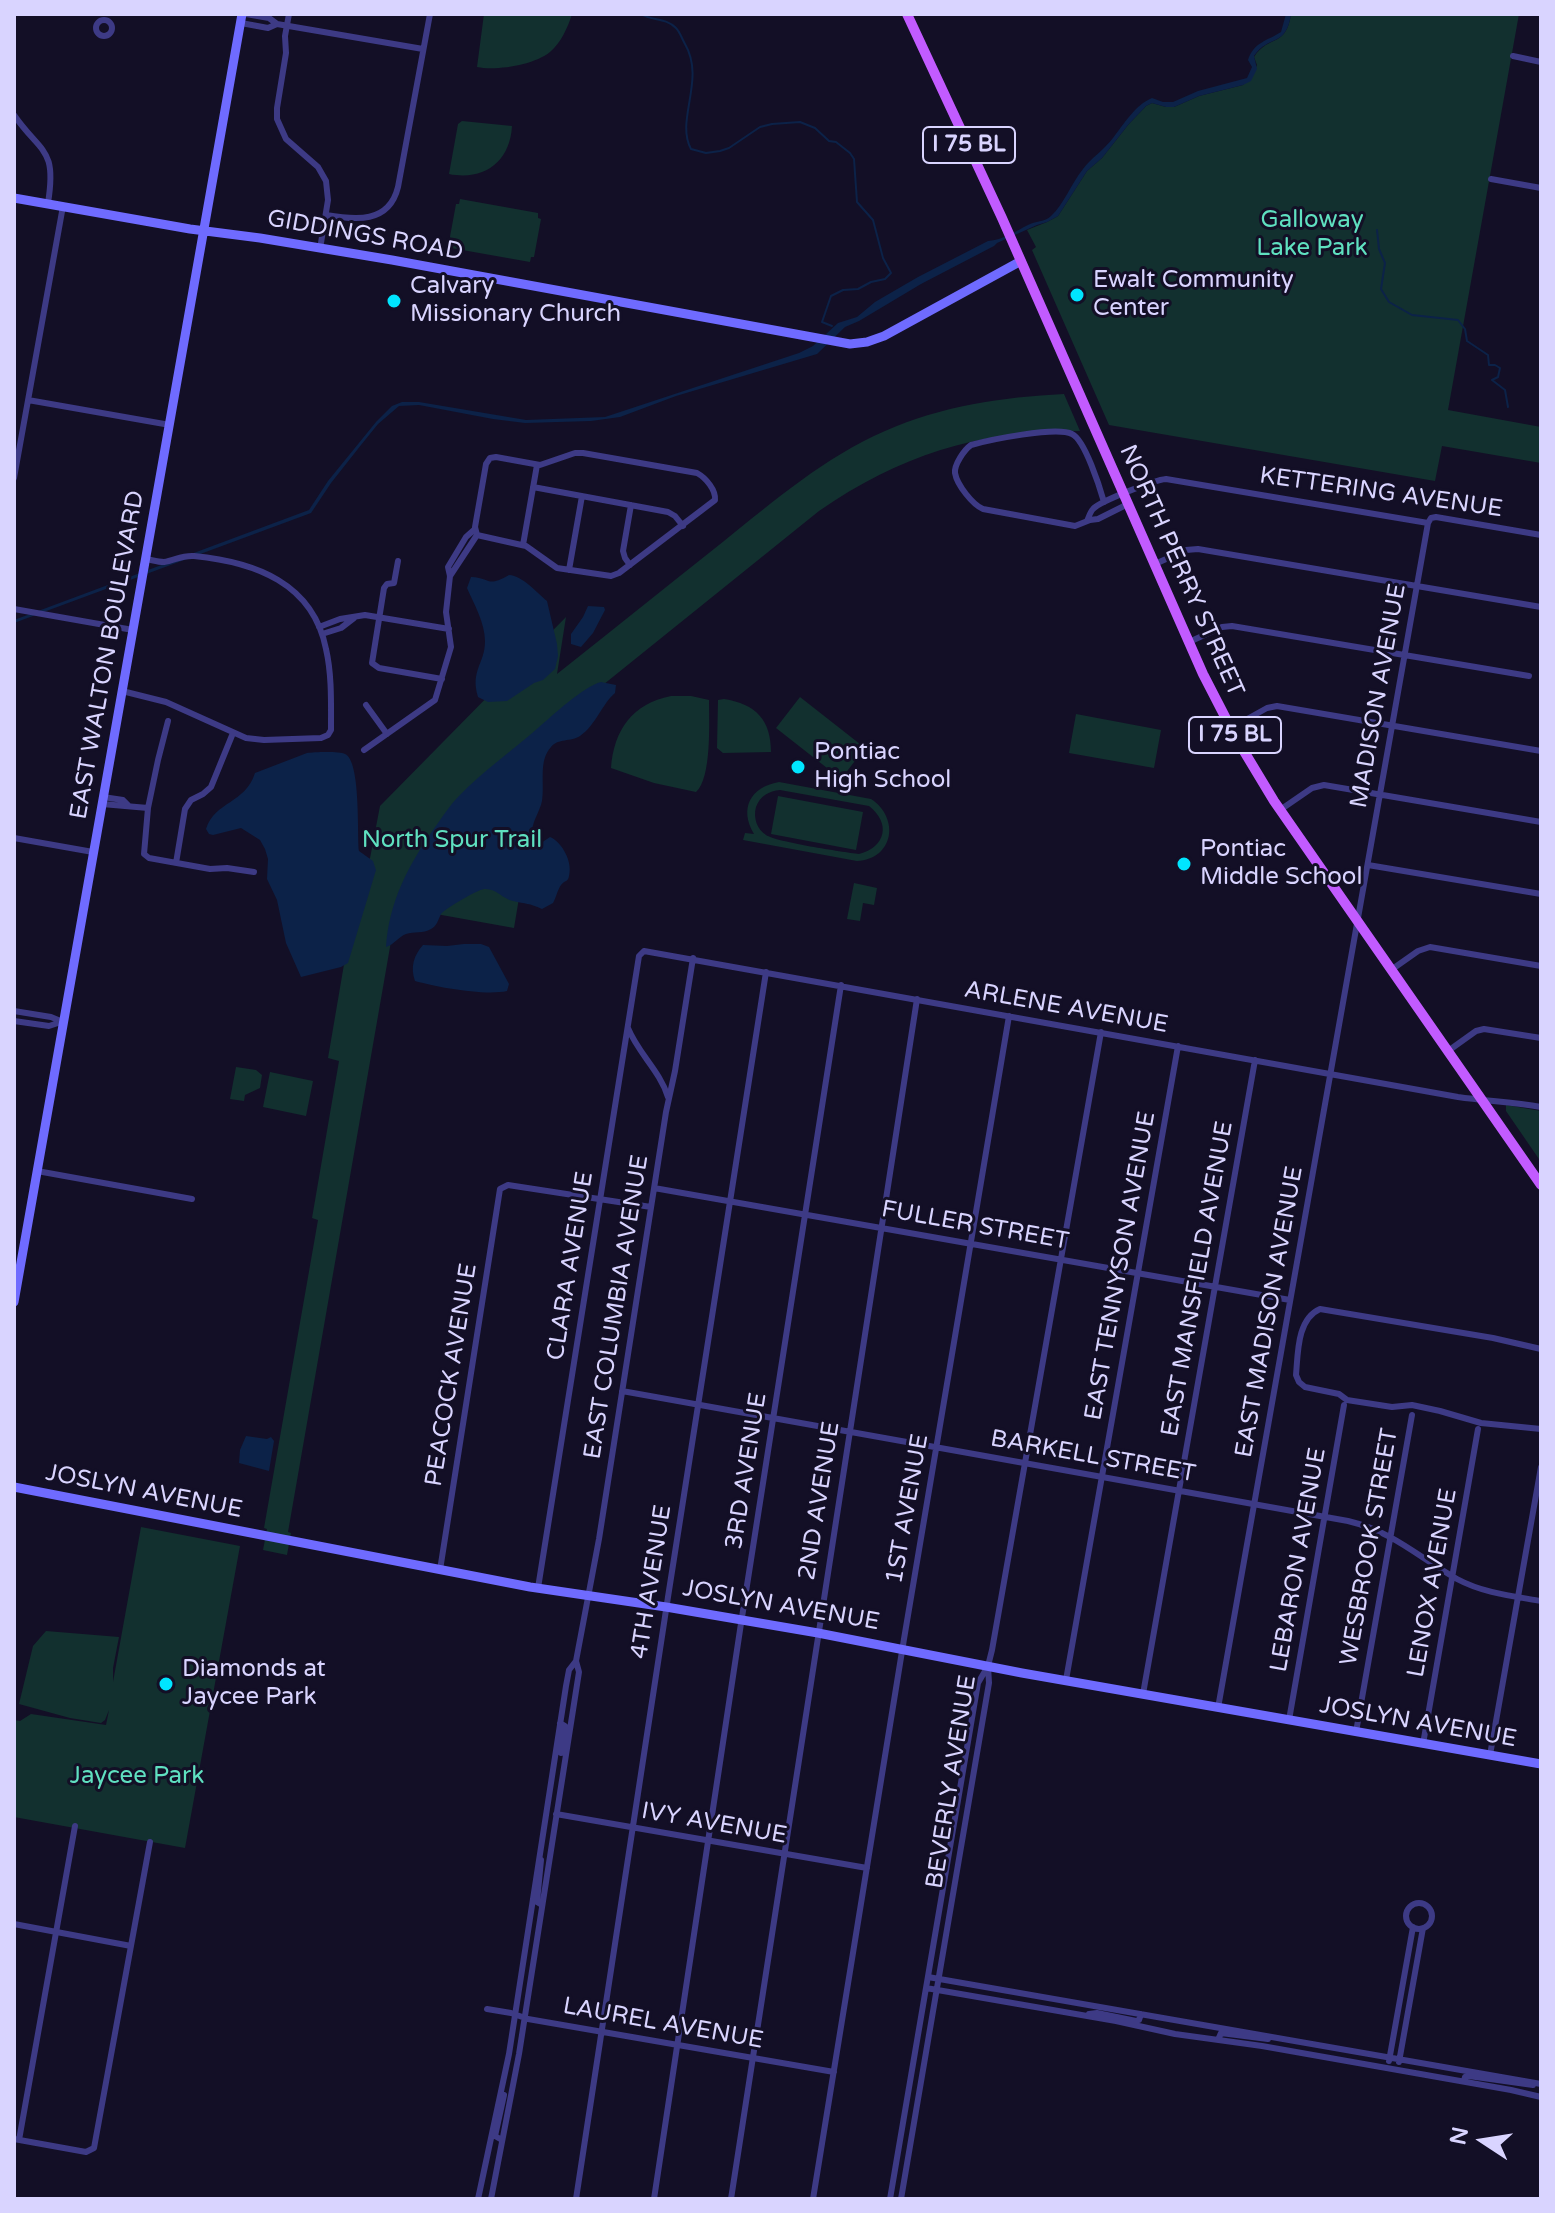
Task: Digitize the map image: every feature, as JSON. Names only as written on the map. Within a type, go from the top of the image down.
[{"type":"main road","name":"NORTH PERRY STREET","points":[[907,14],[1021,261],[1189,642],[1231,728],[1280,810],[1541,1185]]},
{"type":"main road","name":"EAST WALTON BOULEVARD","points":[[14,1302],[243,17]]},
{"type":"main road","name":"GIDDINGS ROAD","points":[[14,198],[854,344],[884,336],[1021,261]]},
{"type":"main road","name":"JOSLYN AVENUE","points":[[14,1487],[538,1588],[818,1633],[1218,1708],[1541,1764]]},
{"type":"street","points":[[289,14],[277,119],[286,139],[323,174],[328,189],[320,249]]},
{"type":"street","points":[[326,215],[362,219],[394,201],[430,14]]},
{"type":"street","points":[[243,17],[268,28],[277,24],[423,49]]},
{"type":"street","points":[[1513,56],[1541,62]]},
{"type":"street","points":[[14,115],[48,158],[51,174],[48,203]]},
{"type":"street","points":[[1491,179],[1541,188]]},
{"type":"street","points":[[14,478],[63,206]]},
{"type":"street","points":[[28,400],[170,425]]},
{"type":"street","points":[[1104,502],[1079,441],[1068,432],[1012,437],[971,445],[955,469],[955,475],[971,501],[980,508],[1073,526],[1098,519],[1126,499]]},
{"type":"street","points":[[364,750],[434,701],[451,647],[446,607],[450,576],[476,532],[489,460],[496,457],[537,465],[580,452],[697,473],[715,493],[715,500],[683,526],[618,574],[609,577],[555,567],[523,545],[476,532]]},
{"type":"street","points":[[523,545],[537,465]]},
{"type":"street","name":"KETTERING AVENUE","points":[[1126,499],[1155,480],[1166,479],[1428,523],[1436,517],[1541,535]]},
{"type":"street","points":[[533,487],[670,512],[683,526]]},
{"type":"street","points":[[569,570],[582,496]]},
{"type":"street","points":[[1087,521],[1091,511],[1104,502],[1126,499]]},
{"type":"street","points":[[630,565],[623,551],[631,505]]},
{"type":"street","name":"MADISON AVENUE","points":[[1358,922],[1428,523]]},
{"type":"street","points":[[1155,564],[1198,549],[1541,607]]},
{"type":"street","points":[[122,691],[166,702],[233,733],[260,740],[322,738],[328,735],[331,728],[328,665],[321,631],[310,609],[292,590],[260,570],[193,556],[161,562],[146,559]]},
{"type":"street","points":[[398,561],[394,583],[384,588],[371,659],[374,665],[442,679]]},
{"type":"street","points":[[14,609],[133,630]]},
{"type":"street","points":[[321,631],[341,628],[356,617],[365,615],[449,629]]},
{"type":"street","points":[[1189,642],[1230,626],[1529,676]]},
{"type":"street","points":[[366,705],[387,734]]},
{"type":"street","points":[[1231,728],[1276,706],[1541,751]]},
{"type":"street","points":[[168,721],[148,808],[144,854],[149,858],[176,863],[254,872]]},
{"type":"street","points":[[176,863],[185,809],[191,800],[211,787],[233,733]]},
{"type":"street","points":[[1280,810],[1320,785],[1541,822]]},
{"type":"street","points":[[102,800],[121,807],[148,808]]},
{"type":"street","points":[[14,838],[93,852]]},
{"type":"street","points":[[1368,865],[1541,894]]},
{"type":"street","name":"EAST MADISON AVENUE","points":[[1218,1708],[1358,922]]},
{"type":"street","points":[[1391,970],[1428,947],[1541,966]]},
{"type":"street","name":"ARLENE AVENUE","points":[[643,951],[1482,1101],[1540,1107]]},
{"type":"street","name":"CLARA AVENUE","points":[[538,1588],[622,1056],[643,951]]},
{"type":"street","name":"EAST COLUMBIA AVENUE","points":[[491,2199],[524,2018],[579,1672],[576,1661],[693,958]]},
{"type":"street","name":"4TH AVENUE","points":[[576,2199],[766,972]]},
{"type":"street","name":"3RD AVENUE","points":[[654,2199],[841,985]]},
{"type":"street","name":"2ND AVENUE","points":[[731,2199],[917,999]]},
{"type":"street","points":[[18,1011],[63,1022],[49,1026],[17,1021],[18,1011]]},
{"type":"street","name":"1ST AVENUE","points":[[813,2199],[1009,1016]]},
{"type":"street","points":[[628,1028],[669,1098]]},
{"type":"street","points":[[1448,1051],[1474,1032],[1484,1029],[1541,1038]]},
{"type":"street","points":[[988,1666],[1101,1032]]},
{"type":"street","name":"EAST TENNYSON AVENUE","points":[[1066,1680],[1178,1046]]},
{"type":"street","points":[[622,1056],[630,1050],[640,1053]]},
{"type":"street","name":"EAST MANSFIELD AVENUE","points":[[1143,1694],[1255,1060]]},
{"type":"street","points":[[657,1074],[667,1076],[675,1071]]},
{"type":"street","points":[[1540,1107],[1541,1098]]},
{"type":"street","points":[[37,1171],[192,1199]]},
{"type":"street","name":"PEACOCK AVENUE","points":[[440,1570],[500,1190],[508,1185],[599,1199]]},
{"type":"street","name":"FULLER STREET","points":[[654,1188],[1290,1300]]},
{"type":"street","points":[[599,1199],[651,1207]]},
{"type":"street","points":[[1541,1349],[1323,1309],[1308,1317],[1300,1341],[1296,1375],[1305,1387],[1339,1394],[1347,1400],[1396,1407],[1412,1405],[1481,1423],[1541,1429]]},
{"type":"street","points":[[1284,1338],[1300,1341]]},
{"type":"street","name":"BARKELL STREET","points":[[622,1391],[1325,1516],[1364,1525],[1391,1536],[1453,1576],[1483,1590],[1541,1601]]},
{"type":"street","name":"LEBARON AVENUE","points":[[1289,1720],[1344,1405]]},
{"type":"street","name":"WESBROOK STREET","points":[[1356,1732],[1412,1415]]},
{"type":"street","name":"LENOX AVENUE","points":[[1423,1744],[1478,1429]]},
{"type":"street","points":[[1490,1755],[1541,1467]]},
{"type":"street","name":"EAST COLUMBIA AVENUE","points":[[478,2199],[515,2015],[569,1670],[576,1661]]},
{"type":"street","name":"BEVERLY AVENUE","points":[[890,2199],[978,1683],[988,1666]]},
{"type":"street","name":"BEVERLY AVENUE","points":[[901,2199],[989,1683],[988,1666]]},
{"type":"street","name":"EAST COLUMBIA AVENUE","points":[[560,1723],[565,1726],[561,1781]]},
{"type":"street","name":"IVY AVENUE","points":[[556,1814],[867,1868]]},
{"type":"street","points":[[75,1826],[16,2140],[86,2152],[94,2147],[150,1842]]},
{"type":"street","name":"EAST COLUMBIA AVENUE","points":[[541,1848],[542,1867],[537,1902],[542,1905]]},
{"type":"street","points":[[1422,1903],[1431,1909],[1430,1923],[1423,1928],[1413,1927],[1408,1921],[1407,1911],[1415,1904],[1422,1903]]},
{"type":"street","points":[[14,1924],[131,1946]]},
{"type":"street","points":[[1388,2068],[1413,1927]]},
{"type":"street","points":[[1398,2070],[1423,1928]]},
{"type":"street","points":[[928,1977],[1541,2085]]},
{"type":"street","points":[[926,1988],[1541,2097]]},
{"type":"street","name":"LAUREL AVENUE","points":[[487,2009],[834,2072]]},
{"type":"street","points":[[1078,2014],[1097,2013],[1136,2021],[1141,2014]]},
{"type":"street","points":[[1218,2040],[1221,2033],[1259,2039],[1279,2038]]},
{"type":"street","points":[[1262,2046],[1316,2052],[1321,2046]]},
{"type":"street","points":[[1464,2081],[1469,2076],[1525,2086],[1541,2085]]},
{"type":"street","name":"EAST COLUMBIA AVENUE","points":[[502,2140],[495,2136],[504,2101],[503,2083]]},
{"type":"green space","points":[[484,14],[572,14],[558,44],[543,57],[525,64],[495,68],[477,67]]},
{"type":"green space","name":"Galloway Lake Park","points":[[1291,14],[1519,14],[1448,410],[1541,427],[1541,463],[1442,446],[1435,481],[1109,425],[1032,250],[1036,247],[1027,230],[1058,216],[1087,171],[1146,106],[1152,103],[1174,107],[1199,96],[1243,85],[1257,65],[1254,57],[1265,45],[1285,32]]},
{"type":"green space","points":[[462,121],[512,126],[506,150],[500,159],[493,166],[473,175],[449,174],[458,124]]},
{"type":"green space","points":[[460,199],[538,213],[541,219],[534,257],[530,262],[451,248],[452,243],[449,242],[456,204]]},
{"type":"green space","name":"North Spur Trail","points":[[1064,394],[1080,431],[1009,435],[976,441],[943,449],[880,474],[819,511],[547,730],[514,928],[397,907],[288,1532],[291,1533],[287,1555],[263,1550],[267,1529],[264,1528],[318,1220],[312,1218],[339,1061],[328,1058],[355,900],[362,900],[380,806],[566,617],[557,674],[782,495],[842,453],[907,422],[950,409],[995,400]]},
{"type":"green space","points":[[671,696],[709,700],[707,762],[705,775],[696,792],[654,783],[611,768],[616,742],[628,721],[646,705]]},
{"type":"green space","points":[[800,697],[865,748],[841,779],[776,728]]},
{"type":"green space","points":[[718,700],[745,705],[760,715],[768,731],[771,752],[723,753],[717,748]]},
{"type":"green space","points":[[1076,714],[1161,730],[1154,768],[1069,753]]},
{"type":"green space","points":[[779,782],[871,799],[886,816],[889,826],[885,846],[869,859],[857,861],[743,840],[745,833],[754,834],[748,816],[750,800],[769,785]],"holes":[[[780,790],[869,806],[881,820],[882,834],[875,846],[859,854],[772,838],[760,830],[755,815],[762,797]]]},
{"type":"green space","points":[[778,796],[863,812],[856,850],[771,834]]},
{"type":"green space","points":[[854,883],[877,888],[874,905],[863,903],[860,921],[847,919]]},
{"type":"green space","points":[[236,1067],[256,1070],[262,1075],[260,1088],[245,1095],[244,1101],[230,1099]]},
{"type":"green space","points":[[270,1072],[313,1081],[306,1116],[263,1107]]},
{"type":"green space","points":[[1506,1105],[1541,1111],[1541,1162],[1506,1111]]},
{"type":"green space","name":"Jaycee Park","points":[[141,1527],[240,1546],[185,1848],[14,1817],[14,1720],[20,1721],[31,1714],[106,1725],[109,1710],[101,1723],[19,1704],[33,1646],[46,1631],[119,1637],[113,1682]]},
{"type":"water","points":[[1286,14],[1291,14],[1285,32],[1254,56],[1257,69],[1251,81],[1199,96],[1174,107],[1152,103],[1146,106],[1087,171],[1058,216],[997,243],[845,327],[817,354],[676,396],[620,417],[591,421],[525,423],[419,405],[399,406],[378,424],[311,513],[14,623],[14,620],[309,510],[328,481],[376,422],[392,406],[402,402],[419,402],[526,420],[605,417],[799,353],[813,346],[838,323],[857,317],[875,302],[918,277],[988,241],[1049,218],[1086,165],[1140,105],[1152,98],[1173,102],[1198,91],[1247,78],[1252,67],[1248,60],[1254,49],[1281,32]]},
{"type":"water","points":[[509,575],[524,581],[547,601],[558,656],[555,669],[543,680],[507,701],[488,702],[478,697],[476,688],[485,634],[467,588],[471,577],[492,582]]},
{"type":"water","points":[[588,606],[604,607],[605,610],[593,633],[581,647],[571,644],[571,634]]},
{"type":"water","points":[[601,682],[616,685],[615,693],[586,731],[576,738],[554,744],[545,759],[542,801],[532,836],[536,842],[541,843],[550,837],[559,843],[566,853],[570,871],[553,903],[542,909],[484,889],[444,911],[431,929],[406,934],[386,947],[391,915],[401,885],[452,804],[568,702]]},
{"type":"water","points":[[307,753],[342,753],[350,759],[356,783],[359,851],[373,861],[376,870],[348,963],[301,977],[286,943],[277,900],[267,879],[268,859],[260,840],[241,828],[213,835],[206,829],[216,813],[244,791],[255,773]]},
{"type":"water","points":[[423,945],[489,947],[509,984],[507,991],[474,992],[415,981],[414,962]]},
{"type":"water","points":[[246,1436],[271,1437],[274,1441],[269,1471],[239,1463]]},
{"type":"waterway","points":[[641,14],[676,28],[691,58],[693,72],[686,125],[691,149],[706,153],[720,151],[760,127],[800,122],[815,128],[829,141],[836,142],[854,159],[857,202],[873,220],[883,258],[891,273],[885,279],[831,296],[822,322],[832,326]]},
{"type":"waterway","points":[[1377,230],[1379,249],[1385,263],[1381,289],[1389,302],[1412,315],[1458,320],[1465,329],[1467,341],[1488,355],[1489,365],[1500,368],[1498,377],[1492,380],[1505,390],[1508,407]]},
{"type":"place","name":"Ewalt Community Center","points":[[1077,295]]},
{"type":"place","name":"Calvary Missionary Church","points":[[394,301]]},
{"type":"place","name":"Pontiac High School","points":[[798,767]]},
{"type":"place","name":"Pontiac Middle School","points":[[1184,864]]},
{"type":"place","name":"Diamonds at Jaycee Park","points":[[166,1684]]}]
